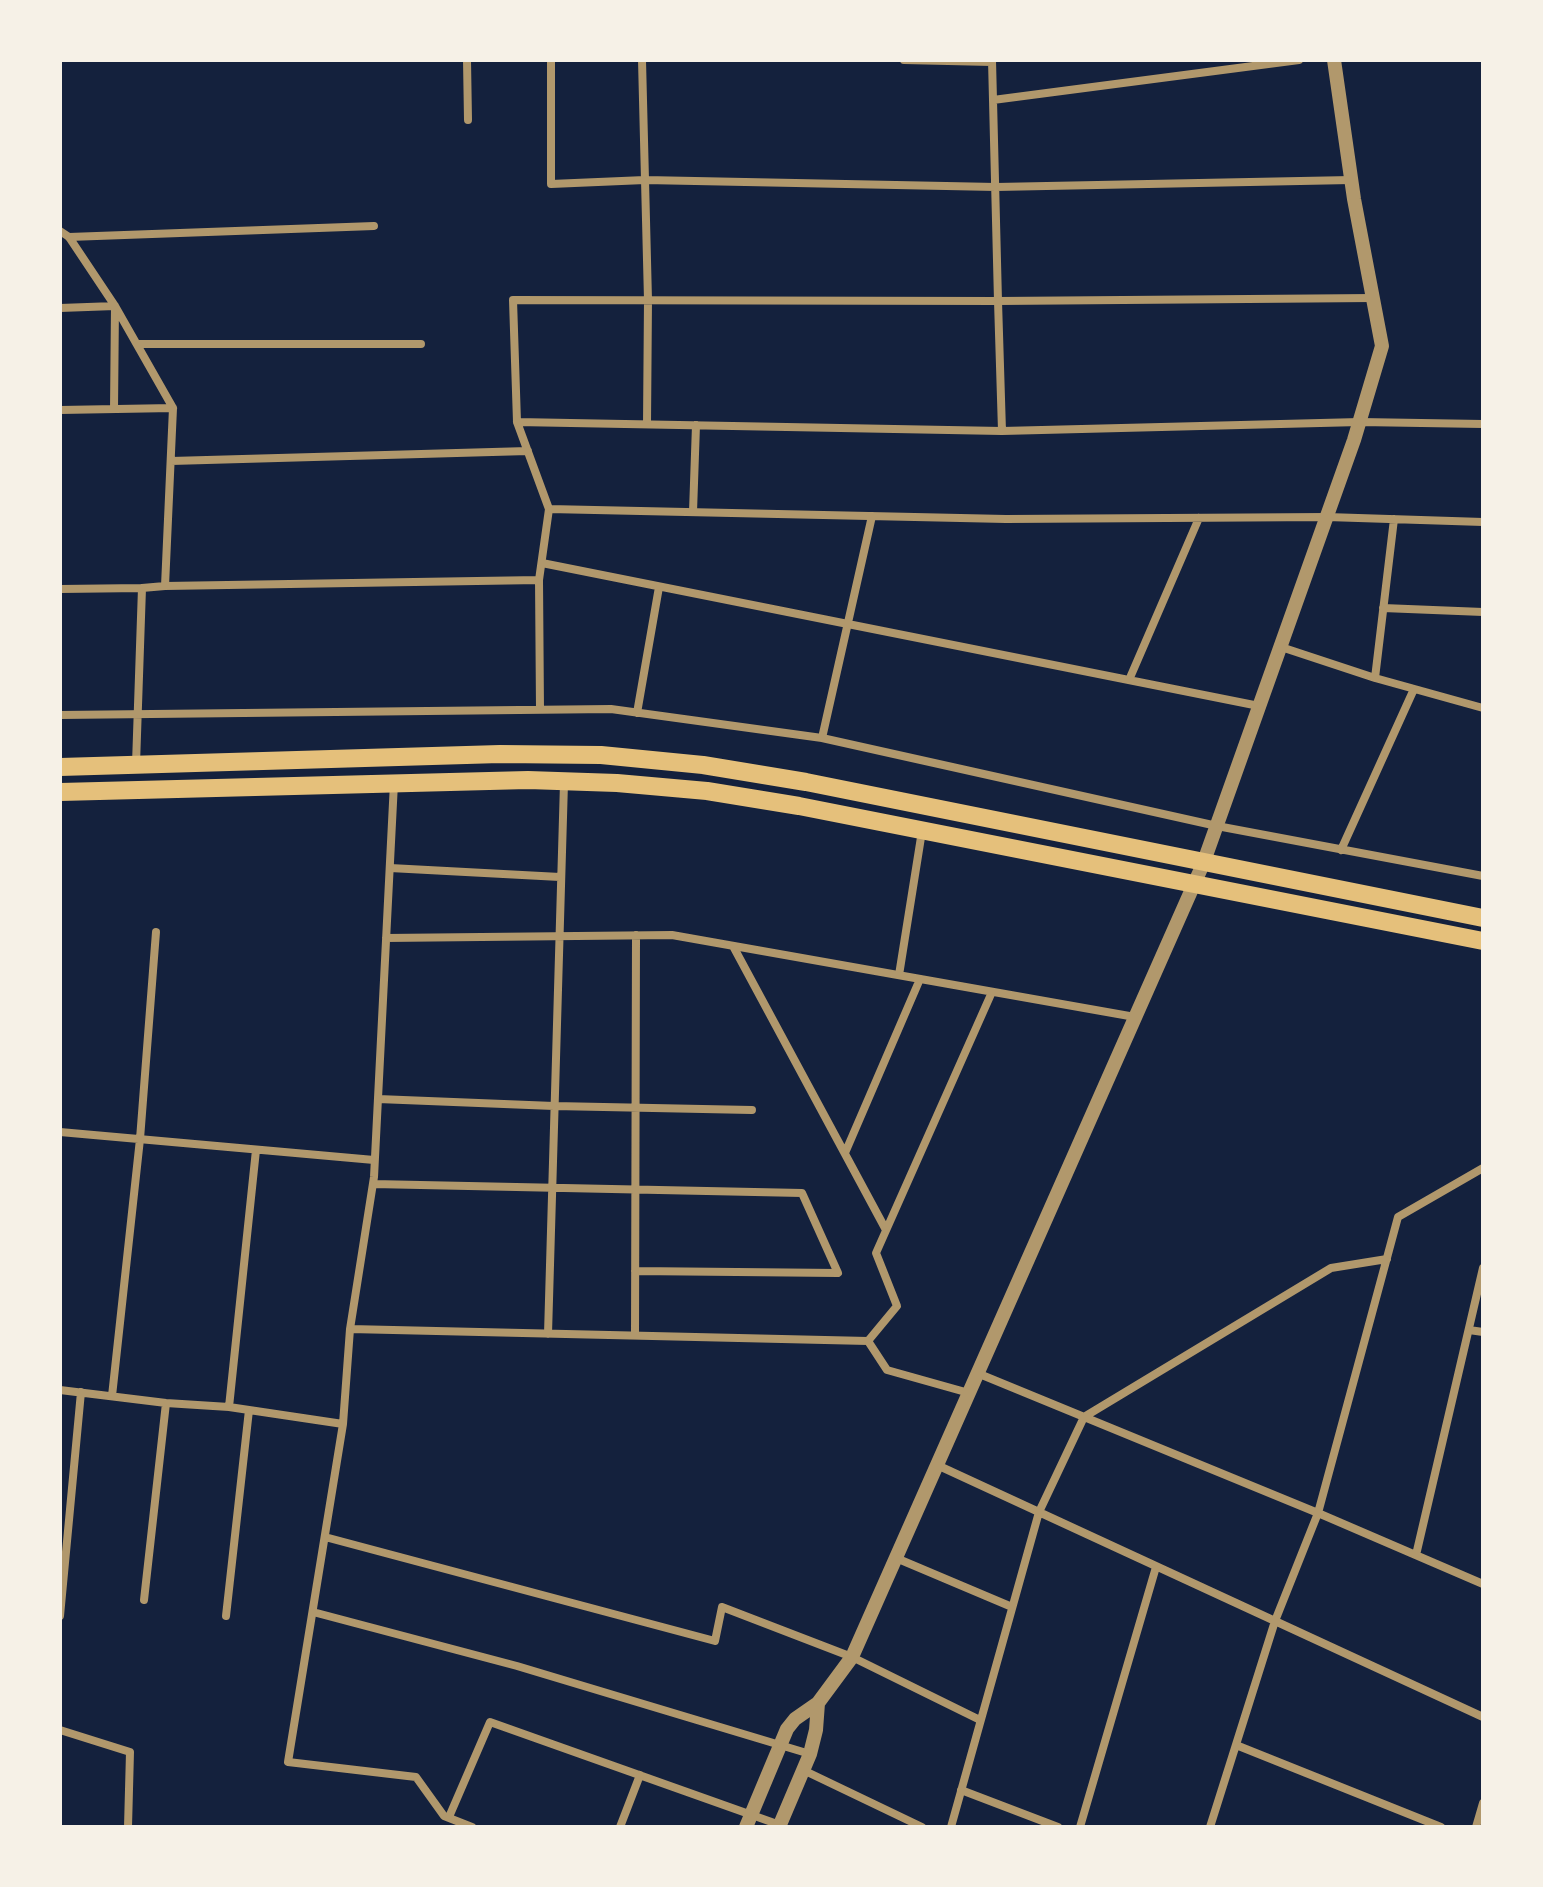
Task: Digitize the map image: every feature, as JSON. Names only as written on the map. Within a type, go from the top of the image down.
[{"type":"highway","points":[[60,767],[500,754],[601,755],[703,765],[806,782],[1483,918]]},
{"type":"highway","points":[[60,792],[394,782],[564,781],[707,791],[922,830],[1483,941]]},
{"type":"street","points":[[467,60],[468,120]]},
{"type":"street","points":[[551,60],[551,184],[645,180],[996,187],[1351,180]]},
{"type":"street","points":[[642,60],[648,300],[647,424]]},
{"type":"street","points":[[904,60],[992,61],[1002,431]]},
{"type":"street","points":[[993,100],[1299,60]]},
{"type":"street","points":[[748,1821],[787,1729],[795,1719],[818,1703],[852,1657],[1195,883],[1360,422],[1382,346],[1351,180],[1334,60]]},
{"type":"street","points":[[64,234],[374,226]]},
{"type":"street","points":[[64,234],[115,306],[173,408],[165,586]]},
{"type":"street","points":[[540,710],[539,580],[549,509],[517,422],[513,300],[1373,298]]},
{"type":"street","points":[[60,308],[115,306]]},
{"type":"street","points":[[114,409],[115,306]]},
{"type":"street","points":[[137,344],[421,344]]},
{"type":"street","points":[[60,410],[173,408]]},
{"type":"street","points":[[517,422],[1002,431],[1360,422],[1483,424]]},
{"type":"street","points":[[693,512],[696,425]]},
{"type":"street","points":[[171,461],[528,451]]},
{"type":"street","points":[[549,509],[1006,519],[1327,517],[1483,522]]},
{"type":"street","points":[[822,738],[872,516]]},
{"type":"street","points":[[1129,680],[1199,518]]},
{"type":"street","points":[[1375,678],[1394,519]]},
{"type":"street","points":[[542,563],[1259,706]]},
{"type":"street","points":[[60,589],[539,580]]},
{"type":"street","points":[[637,713],[659,587]]},
{"type":"street","points":[[136,765],[142,588]]},
{"type":"street","points":[[1383,608],[1483,612]]},
{"type":"street","points":[[1281,647],[1375,678],[1483,708]]},
{"type":"street","points":[[1341,850],[1414,689]]},
{"type":"street","points":[[60,715],[611,709],[822,738],[1217,826],[1483,876]]},
{"type":"street","points":[[548,1334],[564,781]]},
{"type":"street","points":[[394,782],[373,1184],[350,1329],[343,1424],[288,1762],[416,1777],[444,1816],[472,1827]]},
{"type":"street","points":[[899,975],[922,830]]},
{"type":"street","points":[[390,868],[560,877]]},
{"type":"street","points":[[112,1396],[140,1139],[156,932]]},
{"type":"street","points":[[635,1335],[636,935]]},
{"type":"street","points":[[386,938],[672,935],[1135,1017]]},
{"type":"street","points":[[733,946],[886,1230]]},
{"type":"street","points":[[845,1153],[920,979]]},
{"type":"street","points":[[868,1341],[897,1306],[876,1253],[992,992]]},
{"type":"street","points":[[378,1099],[752,1110]]},
{"type":"street","points":[[60,1132],[374,1160]]},
{"type":"street","points":[[229,1407],[256,1150]]},
{"type":"street","points":[[1210,1827],[1275,1621],[1318,1513],[1398,1217],[1483,1168]]},
{"type":"street","points":[[373,1184],[802,1193],[838,1273],[635,1271]]},
{"type":"street","points":[[951,1827],[1039,1512],[1084,1417],[1331,1268],[1387,1259]]},
{"type":"street","points":[[1416,1555],[1483,1268]]},
{"type":"street","points":[[350,1329],[868,1341]]},
{"type":"street","points":[[1469,1330],[1483,1332]]},
{"type":"street","points":[[868,1341],[887,1370],[969,1393]]},
{"type":"street","points":[[977,1373],[1483,1584]]},
{"type":"street","points":[[60,1390],[229,1407],[343,1424]]},
{"type":"street","points":[[60,1616],[81,1392]]},
{"type":"street","points":[[144,1600],[166,1403]]},
{"type":"street","points":[[226,1616],[249,1410]]},
{"type":"street","points":[[937,1465],[1483,1717]]},
{"type":"street","points":[[325,1537],[715,1641],[722,1607],[852,1657],[980,1720]]},
{"type":"street","points":[[896,1558],[1012,1607]]},
{"type":"street","points":[[1080,1827],[1156,1567]]},
{"type":"street","points":[[313,1612],[517,1666],[810,1754]]},
{"type":"street","points":[[449,1817],[490,1722],[640,1775],[748,1821],[780,1826],[810,1754],[818,1703]]},
{"type":"street","points":[[60,1730],[130,1752],[128,1827]]},
{"type":"street","points":[[1236,1745],[1441,1827]]},
{"type":"street","points":[[803,1770],[909,1824],[922,1827]]},
{"type":"street","points":[[620,1827],[640,1775]]},
{"type":"street","points":[[961,1790],[1058,1827]]},
{"type":"street","points":[[1476,1827],[1483,1803]]}]
